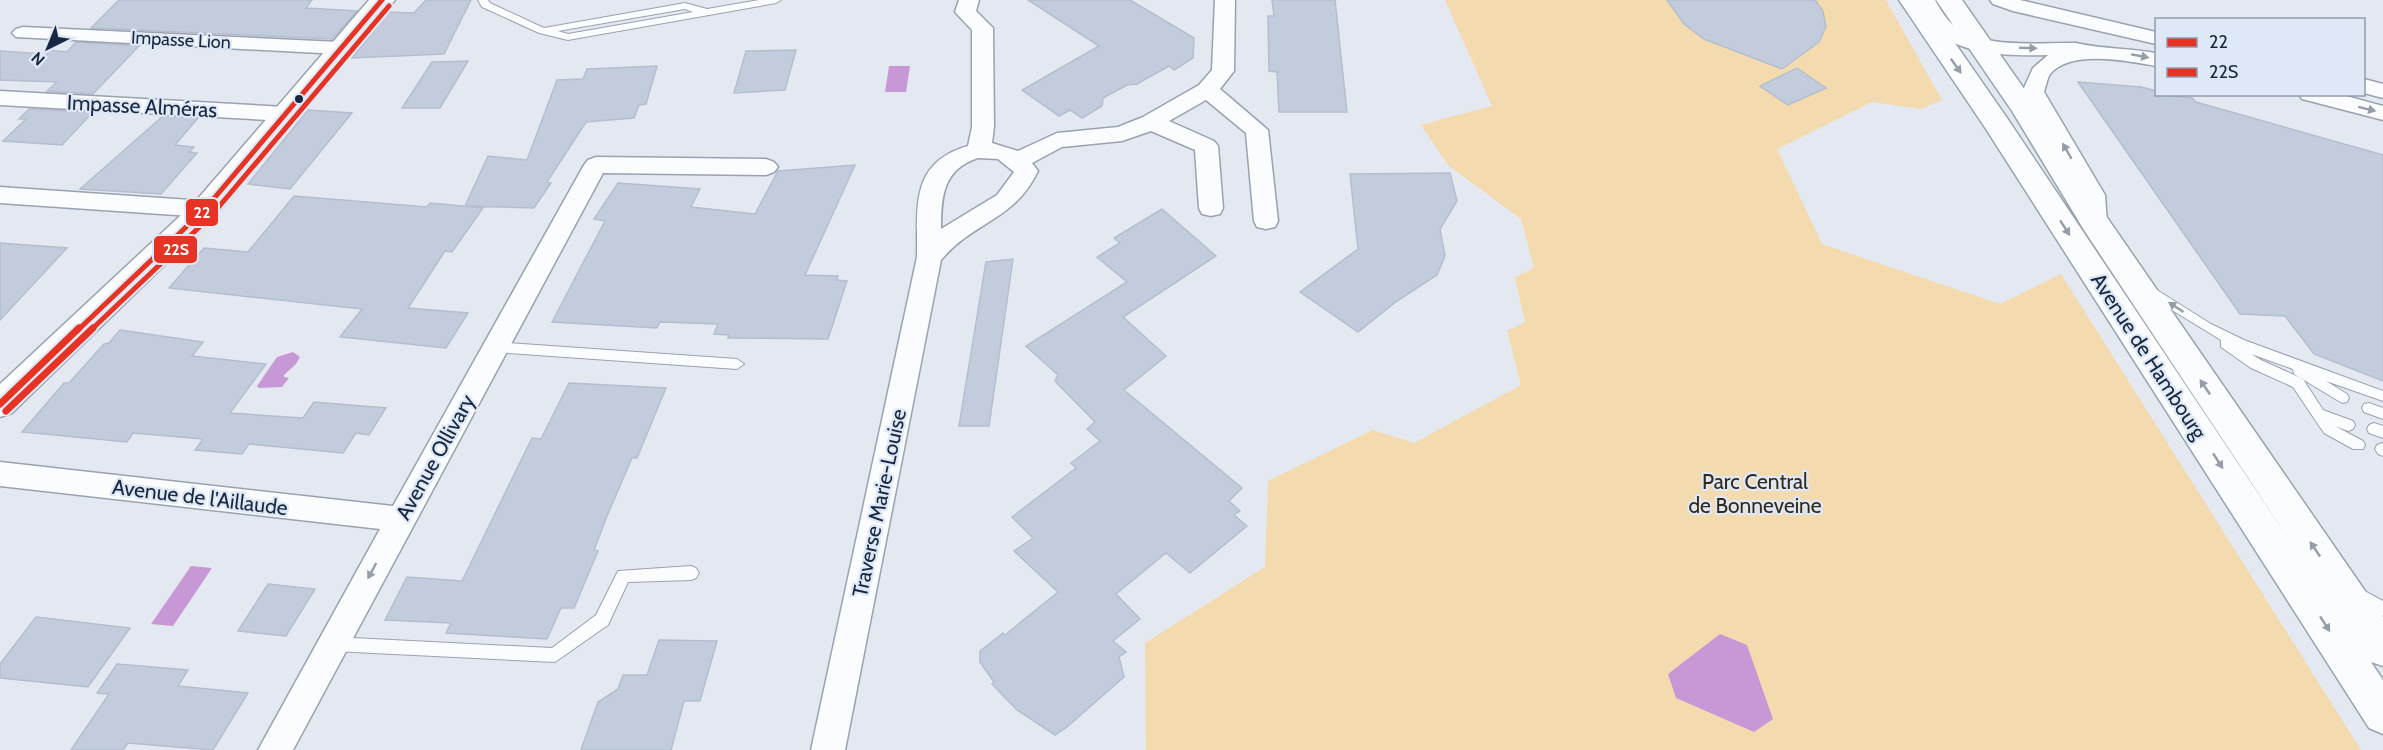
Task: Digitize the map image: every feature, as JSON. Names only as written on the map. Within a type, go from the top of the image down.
[{"type":"street","points":[[0,404],[205,209],[382,0]]},
{"type":"street","points":[[929,257],[954,231],[987,215],[1018,190],[1026,171],[1019,160],[1000,152],[979,149],[983,127],[984,28],[964,12],[969,0]]},
{"type":"street","points":[[1019,160],[1057,140],[1122,134],[1151,122],[1207,90],[1223,71],[1225,0]]},
{"type":"street","name":"Avenue de Hambourg","points":[[1912,0],[1997,124],[2383,715]]},
{"type":"street","points":[[1925,0],[1943,27],[1994,47],[2110,51],[2155,59]]},
{"type":"street","name":"Avenue de Hambourg","points":[[1949,0],[2095,224],[2383,649]]},
{"type":"street","points":[[2000,0],[2020,7],[2155,38]]},
{"type":"street","name":"Impasse Lion","points":[[23,33],[339,48]]},
{"type":"street","points":[[2095,224],[2093,195],[2032,92],[2040,72],[2047,66],[2066,57],[2110,51]]},
{"type":"street","points":[[2365,86],[2383,90]]},
{"type":"street","points":[[1207,90],[1257,130],[1266,220]]},
{"type":"street","points":[[2318,96],[2383,113]]},
{"type":"street","name":"Impasse Alméras","points":[[0,98],[285,114]]},
{"type":"street","points":[[1151,122],[1206,146],[1211,208]]},
{"type":"street","name":"Traverse Marie-Louise","points":[[828,750],[929,257],[932,185],[942,168],[961,156],[979,149]]},
{"type":"street","name":"Avenue Ollivary","points":[[275,750],[596,165],[766,167]]},
{"type":"street","points":[[0,195],[205,209]]},
{"type":"street","name":"Avenue de l'Aillaude","points":[[0,474],[400,519]]},
{"type":"lane","points":[[483,0],[486,6],[543,31],[568,37],[776,0]]},
{"type":"lane","points":[[2132,279],[2206,327],[2256,364],[2298,383],[2329,429],[2358,445]]},
{"type":"lane","points":[[2206,327],[2239,344],[2383,396]]},
{"type":"lane","points":[[495,347],[737,364]]},
{"type":"lane","points":[[2284,359],[2342,398]]},
{"type":"lane","points":[[2320,414],[2348,424]]},
{"type":"lane","points":[[333,644],[555,655],[602,620],[623,576],[691,573]]},
{"type":"lane","points":[[2336,580],[2383,609]]},
{"type":"green space","name":"Parc Central de Bonneveine","points":[[1445,0],[1886,0],[1942,100],[1921,109],[1872,102],[1777,149],[1822,244],[2000,304],[2061,274],[2361,750],[1146,750],[1145,643],[1265,567],[1268,481],[1373,430],[1414,443],[1521,385],[1507,331],[1525,322],[1515,277],[1534,268],[1521,219],[1448,165],[1421,125],[1492,106]]},
{"type":"shaded area","points":[[889,66],[910,66],[906,92],[885,92]]},
{"type":"shaded area","points":[[293,352],[300,357],[284,375],[289,378],[282,387],[259,388],[257,386],[277,357]]},
{"type":"shaded area","points":[[191,566],[212,568],[173,626],[151,624]]},
{"type":"shaded area","points":[[1720,634],[1747,645],[1773,719],[1754,732],[1676,698],[1668,674]]},
{"type":"building","points":[[119,0],[312,0],[306,8],[357,11],[332,39],[91,28]]},
{"type":"building","points":[[426,0],[471,0],[444,54],[352,58],[388,12],[414,13]]},
{"type":"building","points":[[1028,0],[1130,0],[1194,38],[1193,58],[1174,70],[1169,66],[1137,84],[1127,85],[1103,98],[1102,106],[1082,118],[1070,110],[1059,116],[1022,90],[1099,46]]},
{"type":"building","points":[[1272,0],[1335,0],[1347,112],[1279,112],[1277,72],[1269,71],[1268,16],[1274,16]]},
{"type":"building","points":[[1667,0],[1815,0],[1823,11],[1826,27],[1819,42],[1782,69],[1704,39],[1684,24]]},
{"type":"building","points":[[76,42],[139,46],[93,94],[47,91],[57,82],[0,80],[0,51],[43,54],[48,50],[67,52]]},
{"type":"building","points":[[796,50],[785,90],[734,93],[746,51]]},
{"type":"building","points":[[468,61],[440,108],[402,108],[432,62]]},
{"type":"building","points":[[657,66],[646,104],[639,105],[634,118],[586,122],[547,182],[551,183],[534,208],[465,206],[488,156],[527,160],[557,80],[583,79],[587,69]]},
{"type":"building","points":[[1797,68],[1826,88],[1788,105],[1760,86]]},
{"type":"building","points":[[2078,82],[2141,87],[2155,90],[2155,96],[2192,98],[2196,102],[2383,155],[2383,381],[2314,354],[2285,316],[2240,314]]},
{"type":"building","points":[[29,109],[93,112],[62,145],[3,141],[26,119],[19,119]]},
{"type":"building","points":[[308,110],[352,113],[290,189],[248,184]]},
{"type":"building","points":[[163,116],[198,118],[175,145],[194,147],[189,152],[197,153],[161,194],[80,189]]},
{"type":"building","points":[[855,165],[805,275],[838,276],[837,280],[847,281],[828,339],[728,338],[729,335],[714,334],[718,324],[660,322],[657,328],[552,322],[605,221],[594,219],[618,183],[700,189],[691,207],[755,214],[778,171]]},
{"type":"building","points":[[1450,173],[1457,201],[1440,229],[1445,256],[1437,275],[1397,301],[1358,332],[1300,292],[1358,249],[1350,174]]},
{"type":"building","points":[[294,196],[427,207],[430,203],[483,208],[452,252],[445,251],[408,308],[468,313],[446,348],[340,337],[362,309],[169,288],[204,248],[248,252]]},
{"type":"building","points":[[1162,209],[1216,256],[1123,317],[1166,356],[1124,390],[1242,488],[1229,501],[1240,511],[1234,515],[1247,526],[1190,573],[1166,553],[1116,594],[1140,619],[1113,641],[1126,652],[1119,657],[1124,677],[1055,735],[1017,710],[992,684],[994,682],[980,662],[980,651],[1003,633],[1005,635],[1058,592],[1014,551],[1033,538],[1012,517],[1076,468],[1071,463],[1100,441],[1087,429],[1095,422],[1055,381],[1058,375],[1026,346],[1127,282],[1097,257],[1120,243],[1114,238]]},
{"type":"building","points":[[0,243],[67,248],[0,320]]},
{"type":"building","points":[[1013,259],[989,426],[959,426],[986,262]]},
{"type":"building","points":[[120,330],[203,342],[192,356],[266,364],[230,413],[303,418],[314,402],[386,408],[369,435],[356,433],[343,453],[249,444],[242,454],[195,450],[203,439],[133,433],[127,442],[22,432],[64,383],[69,383],[104,344],[109,343]]},
{"type":"building","points":[[569,383],[666,388],[637,458],[632,458],[607,516],[594,550],[598,551],[574,608],[561,608],[547,639],[446,633],[451,623],[385,620],[407,577],[462,581],[532,438],[541,439]]},
{"type":"building","points":[[268,584],[315,589],[286,636],[238,631]]},
{"type":"building","points":[[36,617],[130,628],[88,687],[0,678],[0,664]]},
{"type":"building","points":[[659,640],[717,641],[700,701],[684,701],[671,750],[581,750],[598,702],[618,689],[623,675],[647,675]]},
{"type":"building","points":[[117,664],[188,670],[178,686],[248,693],[213,750],[128,743],[123,750],[71,750],[109,694],[97,693]]},
{"type":"transit line","name":"22","points":[[0,404],[205,209],[382,0]]},
{"type":"transit line","name":"22S","points":[[6,411],[211,216],[389,6]]}]
